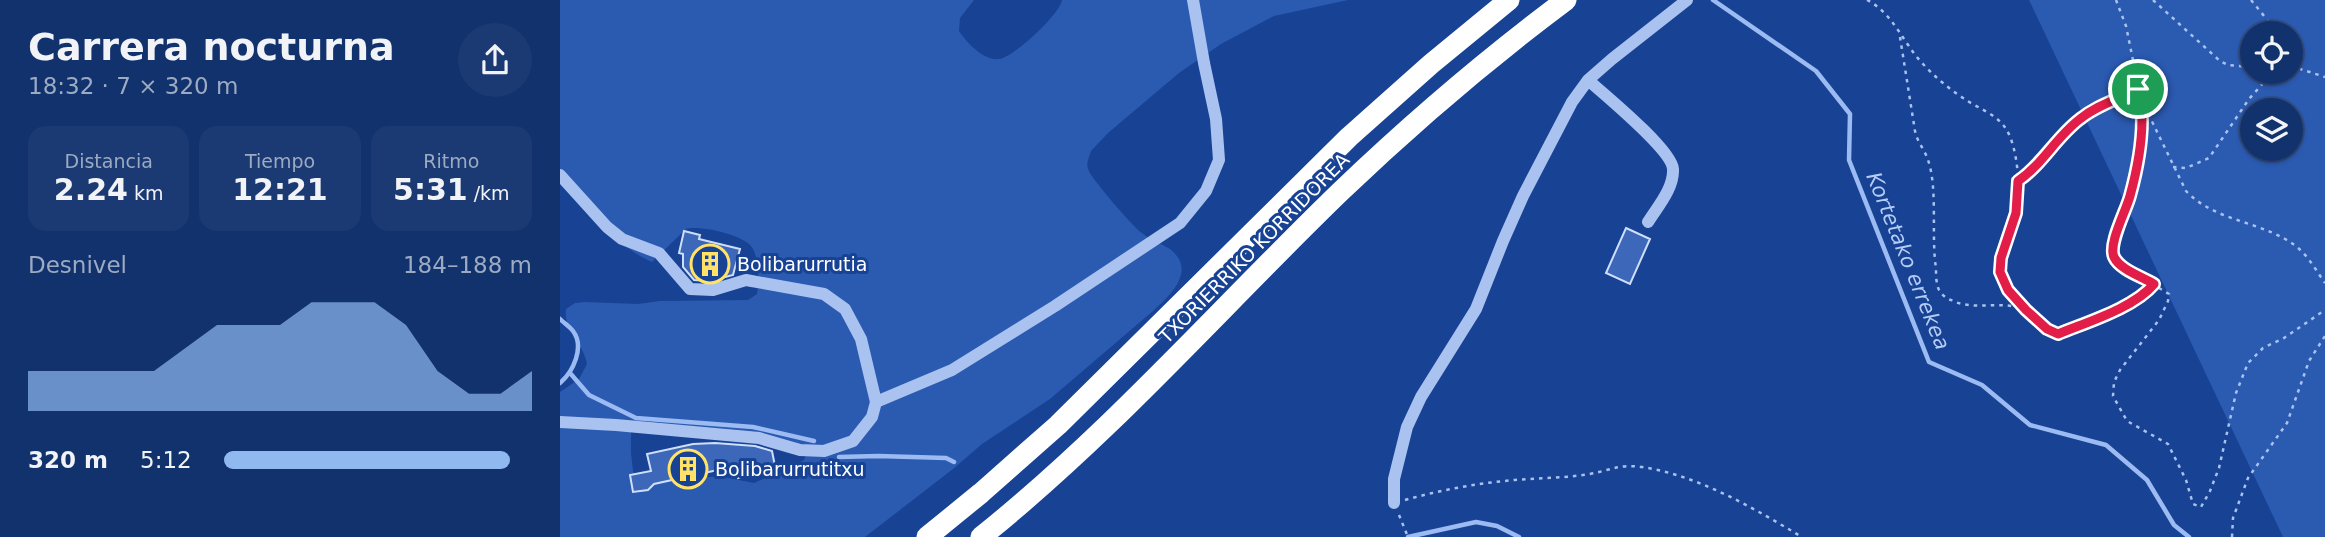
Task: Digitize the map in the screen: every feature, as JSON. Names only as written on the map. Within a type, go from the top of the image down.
[{"type":"highway","name":"TXORIERRIKO KORRIDOREA","points":[[927,537],[1067,417],[1357,129],[1509,0]]},
{"type":"highway","name":"TXORIERRIKO KORRIDOREA","points":[[981,537],[1081,451],[1372,162],[1502,49],[1566,0]]},
{"type":"street","points":[[876,402],[952,370],[1066,299],[1180,223],[1206,191],[1219,160],[1216,119],[1203,63],[1193,0]]},
{"type":"street","points":[[1394,503],[1394,479],[1407,427],[1423,394],[1476,309],[1523,196],[1572,102],[1588,80],[1687,0]]},
{"type":"street","points":[[1588,80],[1649,136],[1668,155],[1674,166],[1672,182],[1648,222]]},
{"type":"street","points":[[560,175],[607,228],[622,239],[659,253],[690,289],[713,290],[746,280],[824,294],[845,309],[861,340],[876,402],[872,417],[853,441],[824,451],[800,450],[760,438],[560,422]]},
{"type":"path","points":[[1867,0],[1889,16],[1916,57],[1940,82],[2006,128],[2018,181],[2016,213],[2001,258],[2000,272],[2008,290],[2026,310],[2047,329],[2058,334],[2135,300],[2154,284]]},
{"type":"path","points":[[2116,0],[2126,26],[2143,103],[2186,191],[2197,203],[2298,248],[2325,283]]},
{"type":"path","points":[[2153,0],[2220,61],[2228,65],[2240,66]]},
{"type":"path","points":[[2251,0],[2268,21]]},
{"type":"path","points":[[1899,33],[1914,131],[1928,160],[1938,289],[1955,302],[2014,305],[2026,310]]},
{"type":"path","points":[[2303,70],[2325,77]]},
{"type":"path","points":[[2173,167],[2186,168],[2209,158],[2262,84]]},
{"type":"path","points":[[2018,181],[2034,170],[2063,134],[2081,118],[2138,89]]},
{"type":"path","points":[[2143,103],[2136,168],[2131,193],[2113,245],[2114,257],[2120,264],[2169,294],[2159,320],[2120,370],[2114,382],[2113,396],[2127,421],[2168,444],[2186,480],[2193,504],[2197,507],[2201,508],[2219,468],[2236,393],[2248,363],[2263,348],[2284,338],[2325,310]]},
{"type":"path","points":[[2232,537],[2233,518],[2248,478],[2287,423],[2309,361],[2325,336]]},
{"type":"path","points":[[1408,537],[1394,503],[1434,492],[1511,480],[1590,474],[1621,465],[1664,472],[1713,488],[1802,537]]},
{"type":"shaded area","points":[[560,0],[974,0],[960,18],[959,31],[971,46],[982,54],[999,59],[1015,51],[1035,34],[1053,15],[1062,0],[1348,0],[1274,16],[1221,44],[1179,73],[1108,133],[1091,151],[1088,168],[1105,193],[1148,238],[1170,249],[1178,257],[1181,274],[1178,282],[1167,298],[1153,311],[1050,399],[982,444],[865,537],[560,537],[560,392],[579,379],[587,364],[568,324],[566,309],[575,303],[585,302],[638,304],[660,301],[748,300],[757,294],[758,277],[755,254],[749,244],[732,235],[712,230],[686,229],[652,262],[638,255],[602,224],[560,174]],"holes":[[[631,431],[804,447],[807,453],[804,460],[754,483],[719,476],[650,483],[637,478],[633,471]]]},
{"type":"shaded area","points":[[2029,0],[2325,0],[2325,537],[2283,537]]},
{"type":"building","points":[[1626,228],[1650,239],[1630,284],[1606,273]]},
{"type":"building","name":"Bolibarurrutia","points":[[684,231],[700,235],[699,239],[740,249],[733,275],[718,279],[711,277],[710,281],[694,280],[683,267],[683,254],[679,253]]},
{"type":"building","name":"Bolibarurrutitxu","points":[[693,444],[755,446],[772,451],[776,471],[738,478],[736,466],[654,484],[648,490],[633,492],[630,475],[651,471],[647,454]]},
{"type":"waterway","name":"Kortetako errekea","points":[[1713,0],[1816,71],[1850,114],[1849,160],[1929,362],[1982,385],[2030,425],[2106,445],[2147,480],[2174,525],[2189,537]]},
{"type":"waterway","points":[[560,319],[573,331],[578,344],[573,366],[560,383]]},
{"type":"waterway","points":[[570,373],[589,395],[636,418],[753,427],[814,441]]},
{"type":"waterway","points":[[839,457],[946,458],[954,462]]},
{"type":"waterway","points":[[1408,537],[1476,522],[1497,526],[1519,537]]},
{"type":"place","name":"Bolibarurrutia","points":[[710,264]]},
{"type":"place","name":"Bolibarurrutitxu","points":[[688,469]]},
{"type":"route","points":[[2138,89],[2143,103],[2136,168],[2131,193],[2113,245],[2114,257],[2120,264],[2154,284],[2135,300],[2058,334],[2047,329],[2026,310],[2008,290],[2000,272],[2001,258],[2016,213],[2018,181],[2034,170],[2063,134],[2081,118],[2138,89]]}]
